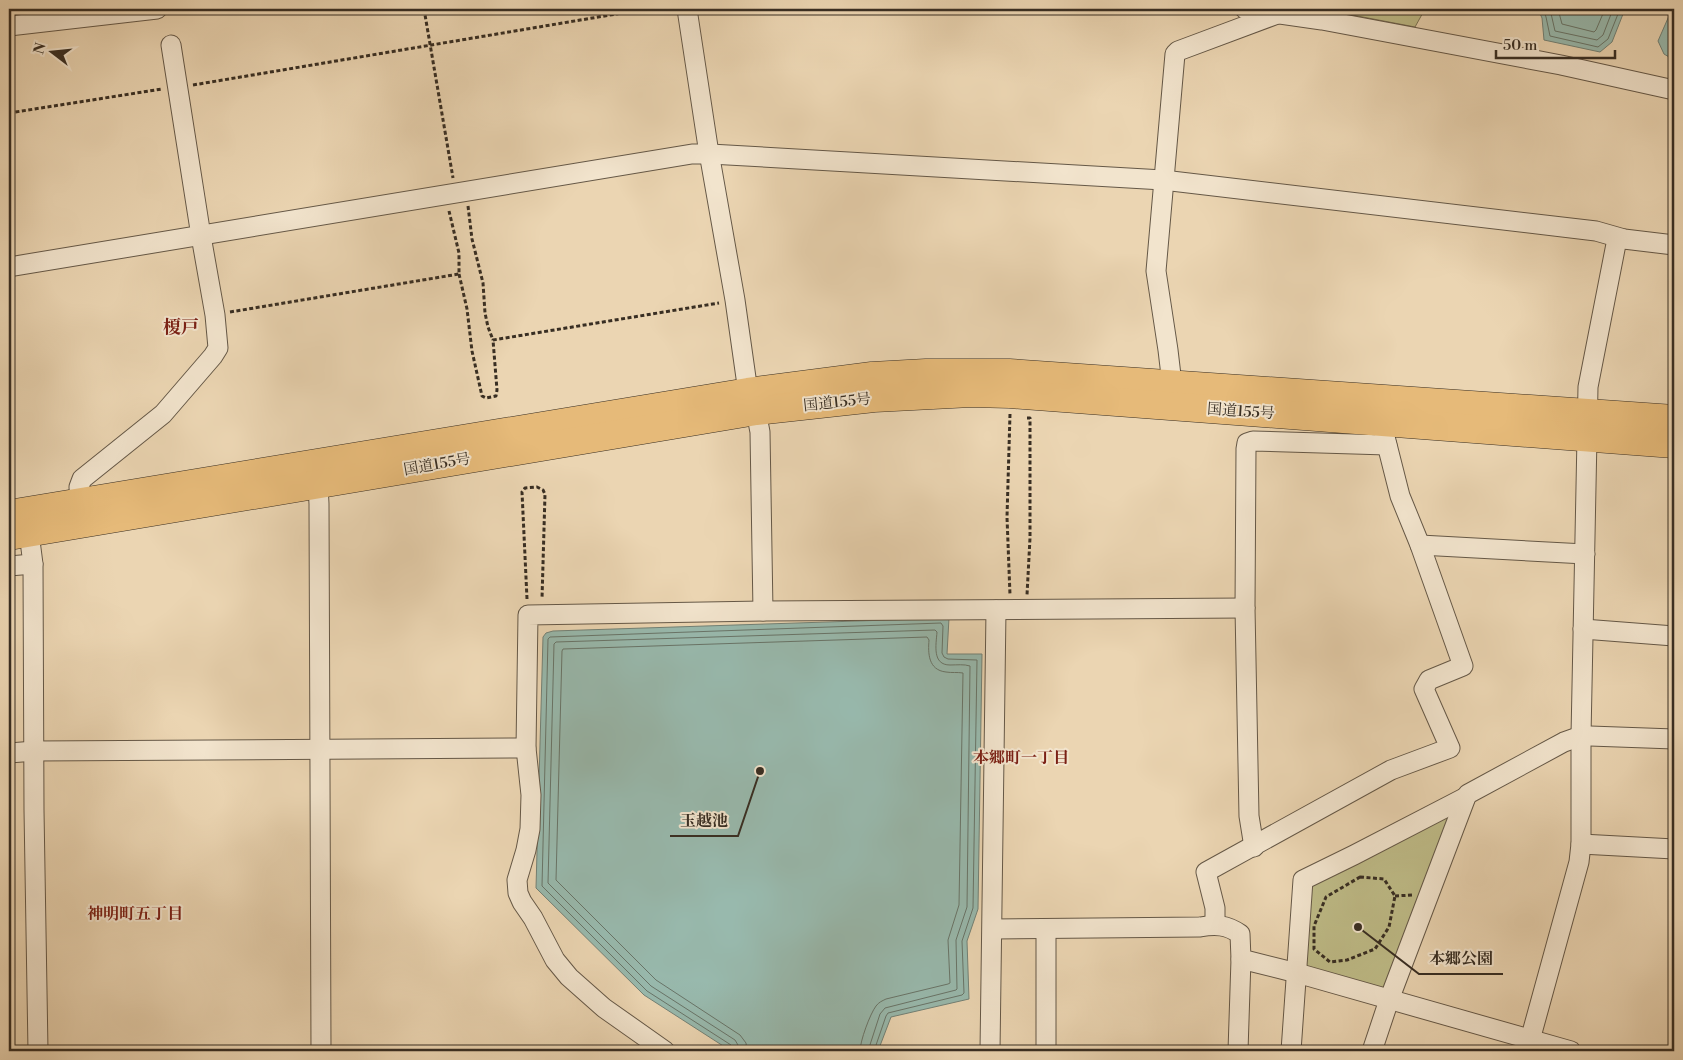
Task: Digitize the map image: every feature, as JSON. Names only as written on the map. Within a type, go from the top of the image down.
[{"type":"highway","name":"国道155号","points":[[19,535],[318,484],[752,402],[872,376],[926,373],[1009,373],[1172,384],[1588,425],[1674,444]]},
{"type":"highway","name":"国道155号","points":[[9,514],[752,402],[971,393],[1012,410],[1384,433],[1588,425],[1674,419]]},
{"type":"street","points":[[9,26],[157,9]]},
{"type":"street","points":[[687,9],[734,300],[752,402],[760,432],[763,611]]},
{"type":"street","points":[[1244,9],[1322,20],[1561,65],[1674,90]]},
{"type":"street","points":[[1172,384],[1156,270],[1174,54],[1280,13]]},
{"type":"street","points":[[80,502],[79,487],[82,479],[163,414],[218,348],[215,315],[171,45]]},
{"type":"street","points":[[9,267],[682,156],[710,154],[1163,180],[1596,232],[1624,239],[1674,246]]},
{"type":"street","points":[[1528,1046],[1579,862],[1582,844],[1581,736],[1588,387],[1617,239],[1624,239]]},
{"type":"street","points":[[1215,924],[1215,908],[1206,872],[1254,847],[1391,770],[1450,748],[1424,689],[1429,680],[1463,666],[1420,545],[1400,496],[1384,433],[1253,440],[1247,443],[1245,608],[1249,816],[1254,847]]},
{"type":"street","points":[[318,484],[321,1051]]},
{"type":"street","points":[[19,535],[34,564],[34,810],[38,1051]]},
{"type":"street","points":[[1420,545],[1584,554]]},
{"type":"street","points":[[9,566],[34,564]]},
{"type":"street","points":[[666,1051],[604,1008],[569,977],[555,960],[518,893],[517,880],[530,829],[531,795],[526,748],[535,615],[763,611],[1245,608]]},
{"type":"street","points":[[990,1051],[993,930],[1011,610]]},
{"type":"street","points":[[1583,629],[1674,636]]},
{"type":"street","points":[[1291,1051],[1303,880],[1466,798],[1473,792],[1564,742],[1581,736],[1674,739]]},
{"type":"street","points":[[9,753],[35,751],[526,748]]},
{"type":"street","points":[[1372,1051],[1388,1000],[1466,798]]},
{"type":"street","points":[[1582,844],[1674,849]]},
{"type":"street","points":[[993,930],[1200,927],[1215,924],[1232,928],[1240,934],[1238,1051]]},
{"type":"street","points":[[1046,929],[1046,1051]]},
{"type":"street","points":[[1241,959],[1297,973],[1388,1000],[1528,1046],[1571,1051]]},
{"type":"path","points":[[424,9],[456,193],[459,274],[467,309],[472,351],[482,396],[486,398],[496,396],[497,390],[493,340],[486,320],[483,283],[472,239],[456,193]]},
{"type":"path","points":[[9,113],[167,88],[178,88],[385,51],[646,9]]},
{"type":"path","points":[[215,315],[459,274]]},
{"type":"path","points":[[493,340],[734,300]]},
{"type":"path","points":[[1011,610],[1007,517],[1012,410]]},
{"type":"path","points":[[1011,610],[1030,538],[1030,418],[1023,418]]},
{"type":"path","points":[[537,487],[543,490],[545,494],[535,615],[522,492],[526,488],[537,487]]},
{"type":"path","points":[[1360,877],[1384,879],[1395,896],[1389,927],[1375,949],[1347,960],[1330,962],[1314,949],[1314,926],[1326,897],[1360,877]]},
{"type":"shaded area","points":[[1321,9],[1425,9],[1415,27]]},
{"type":"shaded area","points":[[1444,811],[1450,819],[1388,985],[1380,990],[1309,970],[1304,964],[1309,891],[1314,884]]},
{"type":"water","points":[[1538,9],[1625,9],[1612,42],[1600,52],[1544,40],[1542,18]]},
{"type":"water","points":[[1672,9],[1674,9],[1674,60],[1664,54],[1658,41]]},
{"type":"water","points":[[949,618],[947,654],[982,654],[978,909],[967,941],[969,999],[891,1017],[878,1051],[731,1051],[644,995],[536,888],[543,637],[546,633],[553,631]]},
{"type":"place","name":"玉越池","points":[[760,771]]},
{"type":"place","name":"本郷公園","points":[[1358,927]]},
{"type":"district","name":"榎戸","points":[[181,327]]},
{"type":"district","name":"本郷町一丁目","points":[[1021,757]]},
{"type":"district","name":"神明町五丁目","points":[[135,913]]}]
